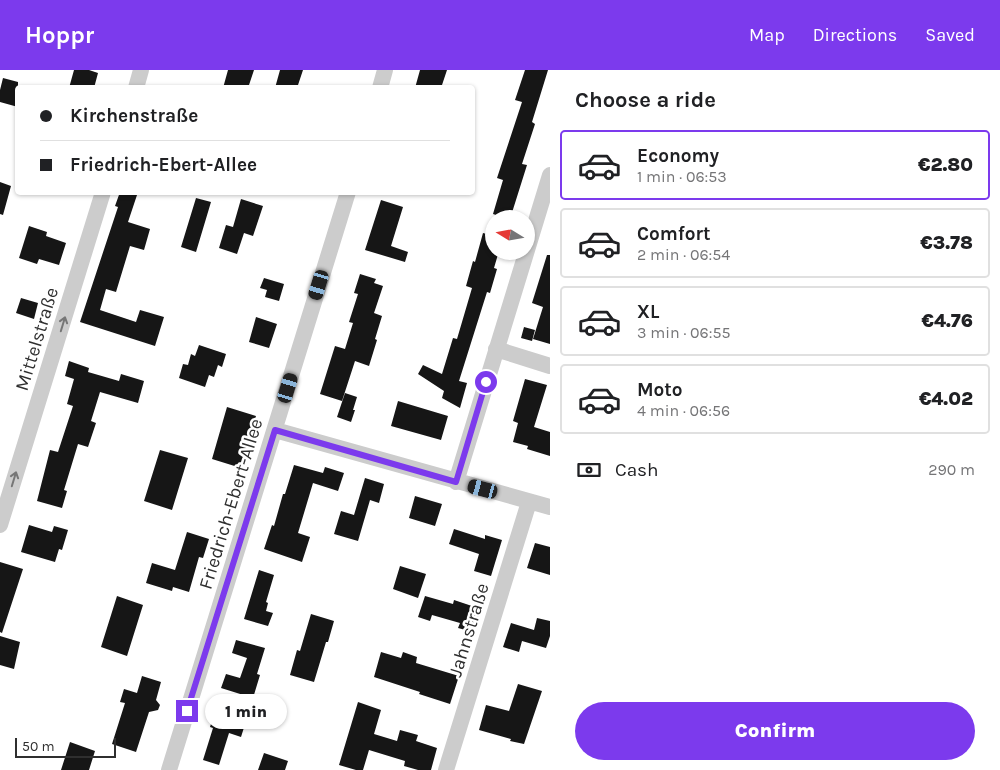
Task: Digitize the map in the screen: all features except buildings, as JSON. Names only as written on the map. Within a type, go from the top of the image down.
[{"type":"street","points":[[137,85],[141,70]]},
{"type":"street","points":[[381,85],[385,70]]},
{"type":"street","points":[[456,482],[550,175]]},
{"type":"street","name":"Mittelstraße","points":[[0,526],[102,195]]},
{"type":"street","name":"Friedrich-Ebert-Allee","points":[[169,770],[347,195]]},
{"type":"street","points":[[496,349],[550,366]]},
{"type":"street","points":[[275,430],[550,507]]},
{"type":"street","name":"Jahnstraße","points":[[446,770],[529,502]]},
{"type":"route","points":[[187,711],[275,430],[456,482],[486,382]]}]
